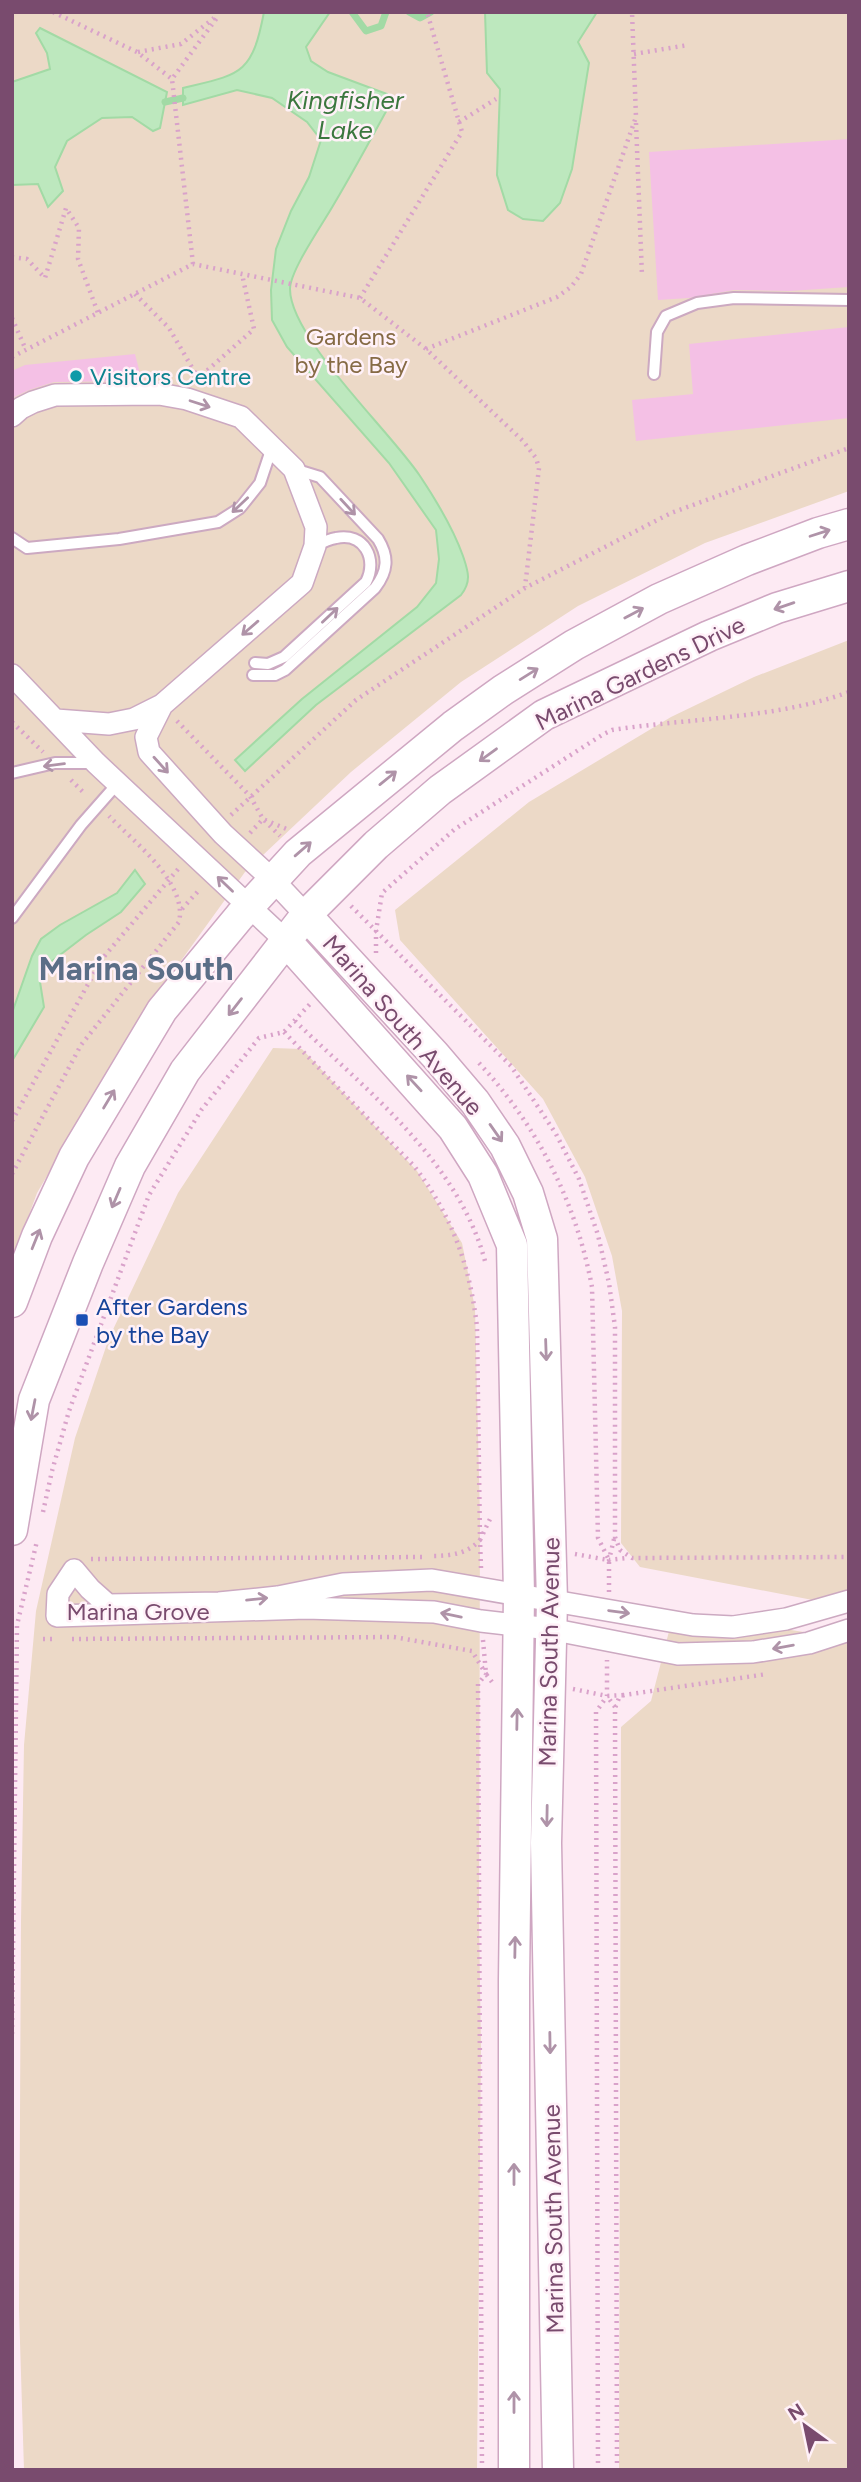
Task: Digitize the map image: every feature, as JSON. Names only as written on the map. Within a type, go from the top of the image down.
[{"type":"street","points":[[12,416],[33,402],[55,396],[159,394],[187,399],[241,417],[294,469],[316,527],[314,546],[302,583],[162,705],[134,719],[109,724],[56,720]]},
{"type":"street","name":"Marina Gardens Drive","points":[[12,1303],[37,1236],[74,1157],[162,1010],[249,905],[298,853],[433,741],[503,690],[574,645],[659,599],[722,571],[818,533],[849,524]]},
{"type":"street","name":"Marina Gardens Drive","points":[[30,1530],[34,1400],[130,1166],[185,1071],[306,915],[376,845],[440,790],[544,715],[709,636],[777,608],[849,586]]},
{"type":"street","points":[[12,675],[117,783],[286,941]]},
{"type":"street","points":[[162,705],[146,737],[149,752],[217,828],[306,915]]},
{"type":"street","name":"Marina South Avenue","points":[[306,915],[475,1102],[505,1146],[528,1193],[542,1239],[551,1615],[546,1843],[558,2470]]},
{"type":"street","name":"Marina South Avenue","points":[[286,941],[453,1128],[483,1175],[512,1245],[519,1595],[514,1980],[514,2470]]},
{"type":"street","name":"Marina Grove","points":[[849,1601],[786,1619],[733,1628],[551,1615],[519,1626],[434,1612],[306,1608],[57,1616],[58,1594],[74,1570],[108,1605],[219,1603],[278,1597],[343,1584],[432,1580],[519,1595],[551,1615],[678,1654],[753,1652],[809,1643],[849,1630]]},
{"type":"lane","points":[[654,374],[657,332],[666,316],[697,303],[734,298],[849,300]]},
{"type":"lane","points":[[12,538],[27,548],[119,539],[218,522],[240,508],[260,483],[272,447]]},
{"type":"lane","points":[[253,675],[275,675],[285,670],[375,588],[383,578],[387,564],[385,550],[378,539],[320,477],[294,469]]},
{"type":"lane","points":[[256,663],[268,664],[284,657],[366,582],[372,570],[371,559],[363,545],[354,539],[338,537],[314,546]]},
{"type":"lane","points":[[12,772],[55,764],[96,762]]},
{"type":"lane","points":[[12,918],[81,825],[117,783]]},
{"type":"path","points":[[53,12],[137,52],[172,79]]},
{"type":"path","points":[[360,298],[462,132],[427,12]]},
{"type":"path","points":[[632,12],[642,276]]},
{"type":"path","points":[[137,52],[181,44],[219,13]]},
{"type":"path","points":[[193,264],[172,79],[219,13]]},
{"type":"path","points":[[634,54],[688,45]]},
{"type":"path","points":[[459,122],[496,99]]},
{"type":"path","points":[[426,349],[557,297],[571,287],[582,274],[636,117]]},
{"type":"path","points":[[12,257],[27,259],[44,278],[66,208],[79,228],[78,259],[98,313]]},
{"type":"path","points":[[12,358],[193,264],[360,298],[426,349],[530,448],[536,458],[539,479],[525,588]]},
{"type":"path","points":[[135,294],[169,328],[199,376],[254,329],[242,274]]},
{"type":"path","points":[[12,318],[26,350]]},
{"type":"path","points":[[217,828],[356,700],[525,588],[671,513],[849,448]]},
{"type":"path","points":[[849,692],[825,700],[751,713],[612,730],[455,829],[382,893],[376,931],[511,1066],[556,1134],[588,1203],[609,1283],[615,1327],[615,1537],[608,1560],[849,1557]]},
{"type":"path","points":[[162,705],[250,796]]},
{"type":"path","points":[[12,722],[49,757]]},
{"type":"path","points":[[69,778],[85,794]]},
{"type":"path","points":[[12,1174],[81,1045],[179,922],[182,909],[170,879],[108,815]]},
{"type":"path","points":[[12,1121],[102,959],[192,853]]},
{"type":"path","points":[[12,2034],[17,1625],[30,1530],[52,1471],[69,1412],[149,1195],[202,1108],[259,1038],[284,1032],[295,1021],[407,1130],[446,1178],[466,1212],[487,1265]]},
{"type":"path","points":[[284,1032],[414,1166],[432,1189],[450,1221],[463,1256],[474,1300],[477,1327],[480,1540]]},
{"type":"path","points":[[89,1559],[446,1556],[462,1553],[474,1546],[480,1540],[495,1508]]},
{"type":"path","points":[[615,1537],[620,1550],[632,1558]]},
{"type":"path","points":[[70,1639],[394,1637],[472,1651],[486,1674],[478,1684],[482,2470]]},
{"type":"path","points":[[43,1639],[56,1639]]},
{"type":"path","points":[[607,1696],[769,1674]]},
{"type":"path","points":[[617,2470],[615,1708],[619,1698],[624,1695]]},
{"type":"path","points":[[607,1696],[615,1708]]},
{"type":"path","points":[[598,2470],[596,1712],[607,1696]]},
{"type":"green space","name":"Gardens by the Bay","points":[[12,12],[849,12],[849,491],[705,543],[578,606],[461,682],[351,772],[245,872],[139,1019],[37,1193],[12,1261]]},
{"type":"green space","points":[[849,640],[849,1607],[640,1567],[621,1543],[622,1311],[612,1256],[585,1177],[543,1099],[400,940],[395,910],[529,802],[671,717],[754,677]]},
{"type":"green space","points":[[273,1048],[302,1049],[417,1171],[462,1243],[475,1308],[480,1519],[481,2048],[477,2470],[24,2470],[19,2310],[21,1921],[24,1745],[36,1611],[75,1438],[109,1338],[178,1193]]},
{"type":"green space","points":[[674,1612],[849,1639],[849,2470],[619,2470],[621,1727],[651,1701]]},
{"type":"water","name":"Kingfisher Lake","points":[[264,12],[330,12],[306,47],[311,61],[328,72],[387,94],[389,106],[295,270],[290,289],[294,309],[323,358],[406,457],[432,495],[459,546],[468,576],[467,585],[461,595],[316,705],[245,771],[235,760],[302,699],[417,607],[436,583],[439,559],[436,530],[389,463],[287,347],[272,320],[271,290],[276,249],[291,211],[309,177],[321,140],[307,122],[272,98],[237,90],[183,105],[183,88],[231,74],[248,60]]},
{"type":"water","points":[[485,12],[597,12],[578,42],[589,63],[572,169],[560,203],[543,221],[523,219],[508,210],[497,175],[500,89],[487,73]]},
{"type":"water","points":[[40,28],[167,92],[160,128],[153,131],[132,117],[102,118],[67,141],[55,167],[63,191],[48,207],[38,184],[12,185],[12,82],[50,69],[47,53],[36,33]]},
{"type":"water","points":[[135,870],[145,884],[121,912],[47,965],[40,982],[44,1007],[12,1061],[12,1013],[32,956],[41,939],[60,925],[117,893]]},
{"type":"building","points":[[849,139],[849,287],[790,291],[734,290],[658,300],[649,152]]},
{"type":"building","points":[[849,327],[849,418],[636,441],[632,400],[693,394],[689,344]]},
{"type":"building","name":"Visitors Centre","points":[[135,354],[142,381],[54,382],[12,398],[12,371],[25,365]]},
{"type":"waterway","points":[[352,12],[366,31],[381,26],[386,12]]},
{"type":"waterway","points":[[409,12],[420,18],[431,12]]},
{"type":"waterway","points":[[165,102],[183,98]]},
{"type":"place","name":"Visitors Centre","points":[[76,376]]},
{"type":"place","name":"After Gardens by the Bay","points":[[82,1320]]},
{"type":"district","name":"Marina South","points":[[136,969]]}]
